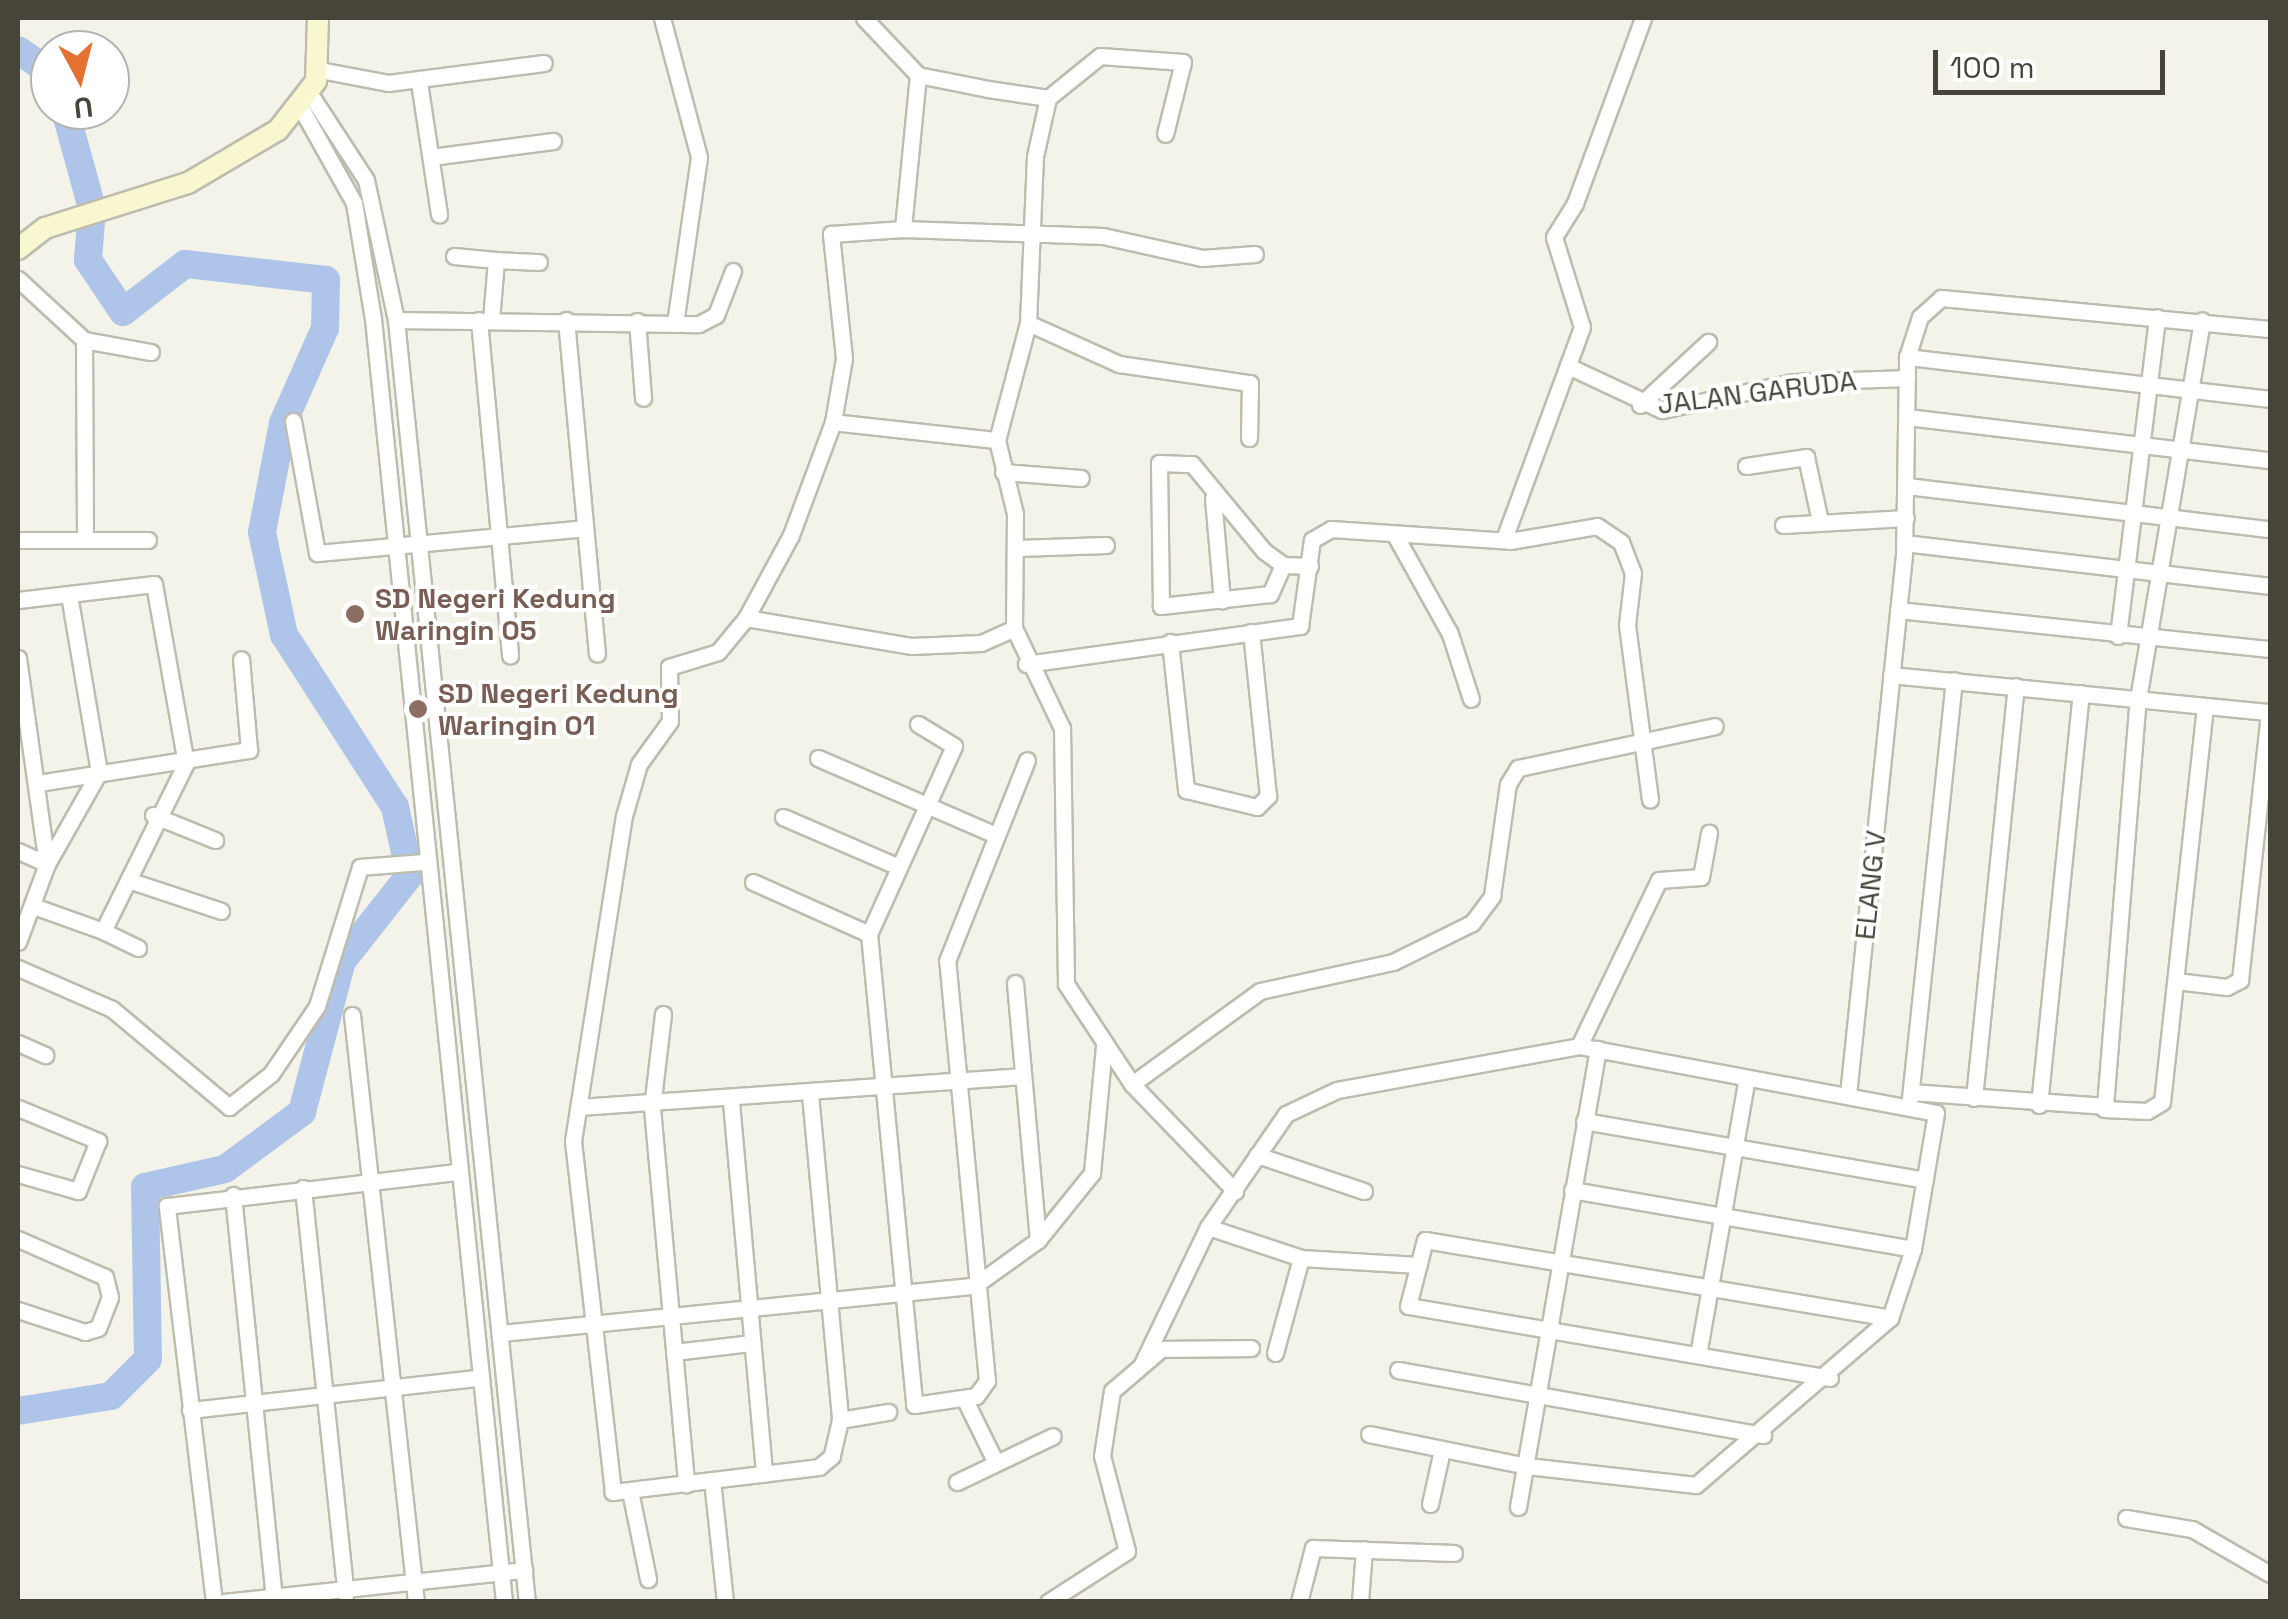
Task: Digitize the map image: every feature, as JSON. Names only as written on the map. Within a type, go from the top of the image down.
[{"type":"main road","points":[[18,249],[46,228],[238,159],[306,101],[320,70],[318,18]]},
{"type":"street","points":[[662,18],[699,157],[675,322]]},
{"type":"street","points":[[864,18],[918,75],[1048,98]]},
{"type":"street","points":[[1504,539],[1583,317],[1554,237],[1575,203],[1643,18]]},
{"type":"street","points":[[1165,134],[1183,62],[1100,56],[1048,98],[1035,156],[1039,234],[1028,323],[997,440],[1016,548],[1014,628],[1026,664],[1062,728],[1066,984],[1132,1084],[1236,1191]]},
{"type":"street","points":[[320,70],[419,82],[544,63]]},
{"type":"street","points":[[903,229],[918,75]]},
{"type":"street","points":[[419,82],[440,216]]},
{"type":"street","points":[[306,101],[366,180],[396,320],[528,1602]]},
{"type":"street","points":[[306,101],[354,203],[394,548],[417,866],[445,1070],[475,1378],[504,1602]]},
{"type":"street","points":[[431,157],[553,141]]},
{"type":"street","points":[[810,1094],[840,1420],[824,1465],[630,1491],[607,1484],[573,1158],[624,816],[639,764],[670,721],[669,667],[718,652],[746,618],[791,536],[833,422],[844,340],[831,234],[903,229],[1039,234],[1120,238],[1202,258],[1255,254]]},
{"type":"street","points":[[454,256],[539,262]]},
{"type":"street","points":[[496,260],[485,320],[510,656]]},
{"type":"street","points":[[396,320],[711,321],[733,271]]},
{"type":"street","points":[[18,279],[84,340],[151,352]]},
{"type":"street","points":[[2270,329],[1941,298],[1920,317],[1907,357],[2270,399]]},
{"type":"street","points":[[2118,636],[2157,317]]},
{"type":"street","points":[[566,320],[596,654]]},
{"type":"street","points":[[2104,1110],[2138,699],[2202,320]]},
{"type":"street","points":[[637,321],[643,398]]},
{"type":"street","points":[[1028,323],[1119,364],[1252,384],[1249,438]]},
{"type":"street","points":[[84,340],[85,533]]},
{"type":"street","name":"JALAN GARUDA","points":[[1640,404],[1708,342]]},
{"type":"street","name":"ELANG V","points":[[1848,1095],[1906,518],[1907,357]]},
{"type":"street","points":[[1568,366],[1640,404]]},
{"type":"street","name":"JALAN GARUDA","points":[[1640,404],[1675,408],[1794,382],[1907,378]]},
{"type":"street","points":[[1907,418],[2270,460]]},
{"type":"street","points":[[293,421],[312,548],[334,557],[585,528]]},
{"type":"street","points":[[833,422],[997,440]]},
{"type":"street","points":[[1746,466],[1806,457],[1820,522]]},
{"type":"street","points":[[1283,565],[1270,594],[1161,606],[1159,463],[1192,464],[1213,498],[1283,565],[1310,566]]},
{"type":"street","points":[[1002,472],[1081,478]]},
{"type":"street","points":[[1907,486],[2167,521],[2270,530]]},
{"type":"street","points":[[1213,498],[1222,601]]},
{"type":"street","points":[[1783,525],[1906,518]]},
{"type":"street","points":[[1026,664],[1304,623],[1312,540],[1326,530],[1504,539],[1597,526],[1621,542],[1634,582],[1627,625],[1639,744],[1650,799]]},
{"type":"street","points":[[18,540],[85,533],[148,540]]},
{"type":"street","points":[[1395,534],[1450,634],[1471,699]]},
{"type":"street","points":[[1904,542],[2270,586]]},
{"type":"street","points":[[1016,548],[1106,545]]},
{"type":"street","points":[[18,600],[154,584],[186,762],[153,815],[103,931]]},
{"type":"street","points":[[18,942],[22,922],[33,906],[47,864],[99,772],[68,595]]},
{"type":"street","points":[[1898,610],[2148,640],[2270,649]]},
{"type":"street","points":[[746,618],[911,646],[980,642],[1014,628]]},
{"type":"street","points":[[1170,642],[1186,790],[1256,808],[1268,796],[1251,632]]},
{"type":"street","points":[[18,658],[24,750],[38,783],[47,864]]},
{"type":"street","points":[[38,783],[186,762],[251,748],[241,659]]},
{"type":"street","points":[[1892,675],[2270,712],[2264,830],[2237,984],[2176,981]]},
{"type":"street","points":[[1910,1099],[1954,680]]},
{"type":"street","points":[[1974,1098],[2016,686]]},
{"type":"street","points":[[2039,1105],[2082,693]]},
{"type":"street","points":[[1142,1364],[1208,1227],[1286,1114],[1322,1095],[1579,1046],[1848,1095],[1974,1098],[2147,1111],[2162,1102],[2205,706]]},
{"type":"street","points":[[918,724],[954,746],[869,934],[880,1088],[914,1405],[965,1400],[987,1381],[974,1286],[948,949],[1027,760]]},
{"type":"street","points":[[1132,1084],[1260,991],[1393,962],[1454,937],[1492,896],[1512,774],[1526,764],[1714,726]]},
{"type":"street","points":[[818,758],[996,834]]},
{"type":"street","points":[[153,815],[216,840]]},
{"type":"street","points":[[783,817],[897,866]]},
{"type":"street","points":[[1579,1046],[1659,880],[1701,877],[1710,833]]},
{"type":"street","points":[[18,851],[47,864]]},
{"type":"street","points":[[18,968],[112,1009],[229,1107],[271,1074],[317,1006],[360,868],[417,866],[454,875]]},
{"type":"street","points":[[128,880],[220,911]]},
{"type":"street","points":[[753,882],[869,934]]},
{"type":"street","points":[[33,906],[138,948]]},
{"type":"street","points":[[1015,983],[1038,1240]]},
{"type":"street","points":[[352,1014],[399,1391],[416,1594]]},
{"type":"street","points":[[664,1014],[652,1108],[686,1484]]},
{"type":"street","points":[[18,1043],[45,1055]]},
{"type":"street","points":[[501,1333],[974,1286],[1038,1240],[1097,1159],[1104,1047]]},
{"type":"street","points":[[1518,1507],[1598,1050]]},
{"type":"street","points":[[445,1070],[473,1067]]},
{"type":"street","points":[[579,1107],[652,1108],[1023,1076]]},
{"type":"street","points":[[1698,1355],[1747,1078]]},
{"type":"street","points":[[1369,1434],[1527,1466],[1685,1488],[1763,1434],[1830,1378],[1890,1318],[1913,1249],[1936,1113],[1910,1099]]},
{"type":"street","points":[[731,1102],[764,1474]]},
{"type":"street","points":[[18,1108],[98,1140],[78,1191],[18,1174]]},
{"type":"street","points":[[1584,1122],[1925,1180]]},
{"type":"street","points":[[1258,1155],[1364,1191]]},
{"type":"street","points":[[214,1602],[168,1206],[233,1195],[455,1172]]},
{"type":"street","points":[[303,1188],[346,1594]]},
{"type":"street","points":[[1572,1190],[1913,1249]]},
{"type":"street","points":[[233,1195],[274,1598]]},
{"type":"street","points":[[463,1228],[489,1224]]},
{"type":"street","points":[[1208,1227],[1302,1258],[1418,1265]]},
{"type":"street","points":[[1830,1378],[1408,1306],[1418,1265],[1432,1237],[1890,1318]]},
{"type":"street","points":[[18,1238],[93,1270],[109,1286],[98,1328],[18,1310]]},
{"type":"street","points":[[1275,1353],[1302,1258]]},
{"type":"street","points":[[674,1352],[752,1344]]},
{"type":"street","points":[[1048,1602],[1127,1551],[1100,1423],[1112,1392],[1161,1349],[1251,1348]]},
{"type":"street","points":[[1398,1370],[1763,1434]]},
{"type":"street","points":[[190,1410],[399,1391],[475,1378]]},
{"type":"street","points":[[965,1400],[996,1463]]},
{"type":"street","points":[[840,1420],[888,1412]]},
{"type":"street","points":[[957,1482],[1053,1436]]},
{"type":"street","points":[[1430,1504],[1442,1450]]},
{"type":"street","points":[[712,1480],[724,1602]]},
{"type":"street","points":[[630,1491],[648,1579]]},
{"type":"street","points":[[2126,1518],[2192,1529],[2270,1574]]},
{"type":"street","points":[[1299,1602],[1308,1550],[1454,1553]]},
{"type":"street","points":[[1360,1602],[1364,1550]]},
{"type":"street","points":[[224,1602],[416,1594],[524,1570]]},
{"type":"waterway","points":[[18,50],[30,58]]},
{"type":"waterway","points":[[18,1411],[111,1396],[148,1359],[145,1187],[225,1169],[302,1112],[342,961],[410,875],[395,807],[284,635],[262,532],[283,423],[325,328],[326,280],[185,264],[123,312],[88,260],[92,208],[71,130]]},
{"type":"place","name":"SD Negeri Kedung Waringin 05","points":[[355,614]]},
{"type":"place","name":"SD Negeri Kedung Waringin 01","points":[[418,709]]}]
